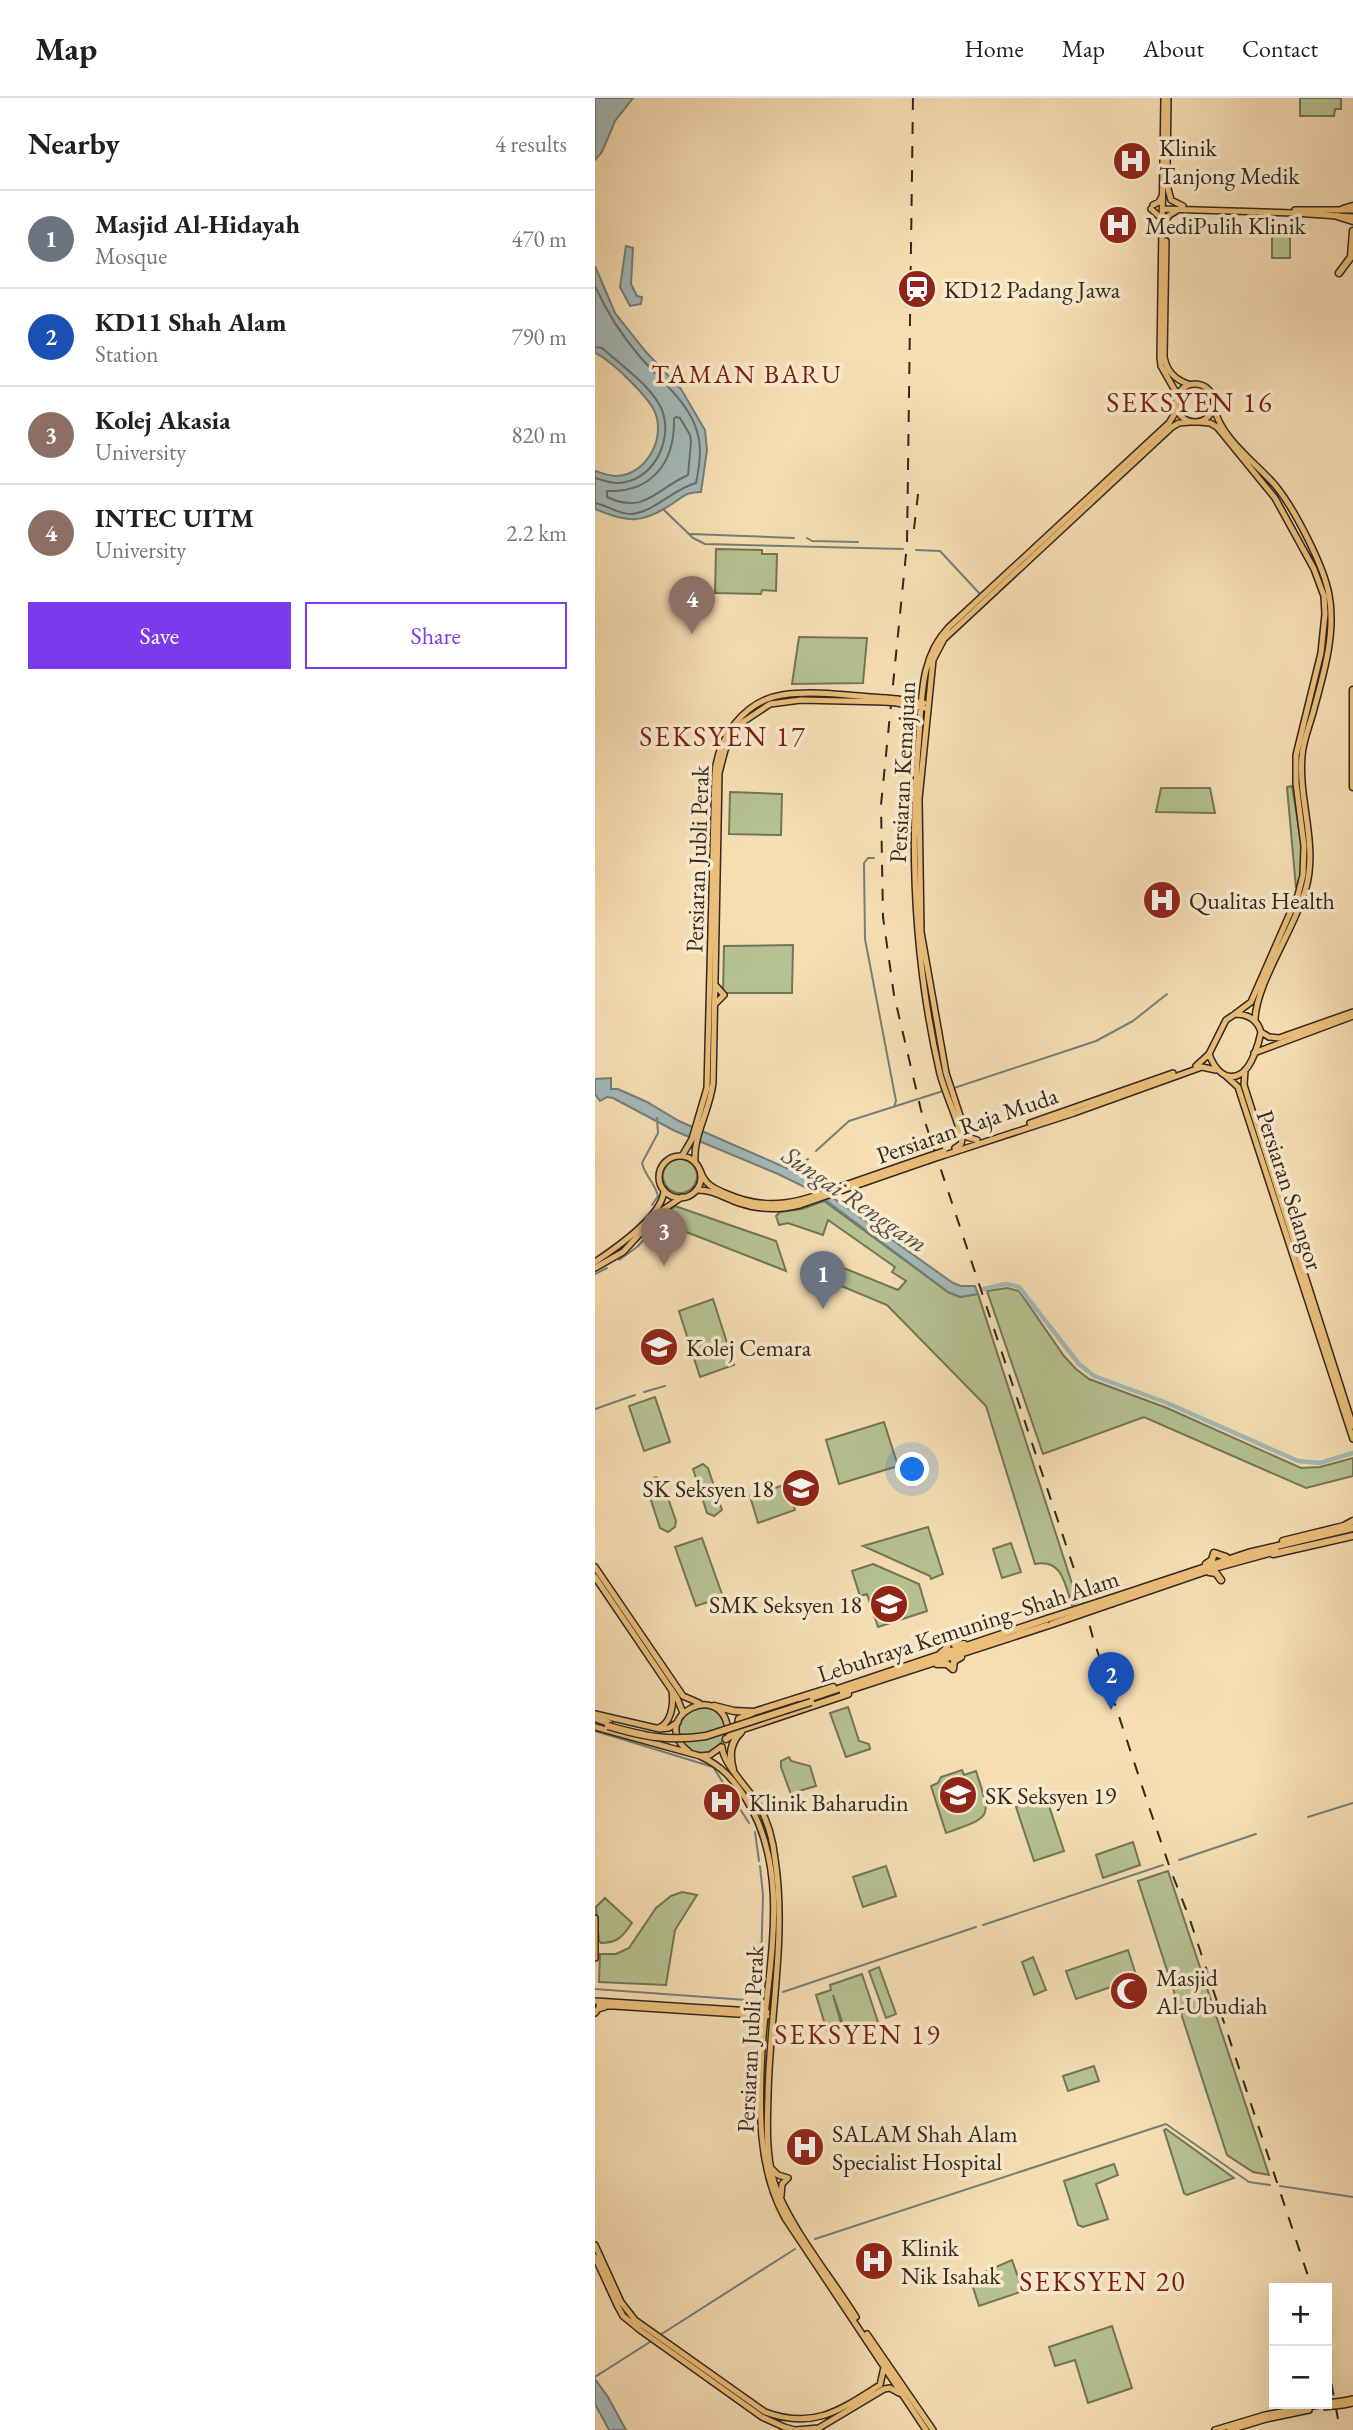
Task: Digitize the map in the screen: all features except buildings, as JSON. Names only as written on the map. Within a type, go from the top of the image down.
[{"type":"highway","points":[[1343,209],[1353,208]]},
{"type":"highway","points":[[1337,216],[1353,219]]},
{"type":"highway","points":[[1339,272],[1351,257],[1353,231]]},
{"type":"highway","points":[[1353,690],[1353,787]]},
{"type":"highway","points":[[1250,1556],[1273,1544],[1344,1526],[1353,1521]]},
{"type":"highway","points":[[1250,1556],[1353,1532]]},
{"type":"highway","name":"Lebuhraya Kemuning–Shah Alam","points":[[595,1720],[651,1738],[706,1736],[979,1648],[1198,1571],[1353,1532]]},
{"type":"highway","points":[[1198,1571],[1216,1573],[1221,1580],[1226,1567],[1235,1560]]},
{"type":"highway","name":"Lebuhraya Kemuning–Shah Alam","points":[[608,1724],[651,1734],[688,1735],[721,1728],[868,1678],[1049,1622]]},
{"type":"highway","points":[[937,1656],[947,1648],[949,1639],[955,1645],[983,1641]]},
{"type":"highway","points":[[927,1665],[941,1663],[950,1665],[953,1669],[956,1659],[979,1648]]},
{"type":"highway","points":[[750,1727],[741,1727],[737,1721],[754,1712],[868,1678]]},
{"type":"highway","points":[[726,1739],[740,1730],[883,1680]]},
{"type":"highway","points":[[714,1706],[754,1712]]},
{"type":"highway","points":[[733,1770],[730,1754],[736,1738],[742,1732],[766,1722]]},
{"type":"main road","points":[[1164,207],[1167,185],[1166,98]]},
{"type":"main road","points":[[1166,98],[1163,194],[1166,367],[1174,377],[1188,384],[1198,383],[1207,388],[1213,397],[1220,426],[1277,487],[1294,514],[1324,578],[1331,614],[1325,661],[1302,755],[1302,782],[1310,848],[1307,884],[1296,918],[1256,1004],[1255,1020],[1261,1032],[1269,1037],[1279,1038],[1353,1014]]},
{"type":"main road","points":[[1167,185],[1171,200],[1181,208]]},
{"type":"main road","points":[[1163,194],[1159,202],[1152,207],[1164,223]]},
{"type":"main road","points":[[1164,207],[1337,216]]},
{"type":"main road","points":[[1261,1032],[1245,1070],[1237,1075],[1226,1076],[1216,1070],[1209,1054],[1226,1020],[1251,1002],[1298,895],[1303,875],[1304,846],[1296,783],[1296,755],[1321,653],[1325,625],[1324,596],[1314,569],[1275,498],[1217,427],[1210,423],[1190,422],[1177,410],[1177,394],[1161,366],[1160,357],[1164,223],[1168,216],[1181,208],[1343,209]]},
{"type":"main road","points":[[1177,394],[1188,384]]},
{"type":"main road","points":[[1199,422],[1209,416],[1214,407]]},
{"type":"main road","name":"Persiaran Kemajuan","points":[[955,1147],[961,1144],[963,1139],[940,1073],[921,932],[919,815],[927,659],[941,636],[1065,523],[1169,423],[1177,410]]},
{"type":"main road","name":"Persiaran Kemajuan","points":[[1071,516],[1172,427],[1190,422]]},
{"type":"main road","points":[[793,694],[801,699]]},
{"type":"main road","name":"Persiaran Jubli Perak","points":[[682,1156],[694,1139],[713,1083],[715,1004],[724,995],[717,990],[712,922],[715,773],[725,738],[759,704],[777,696],[793,694],[886,700],[924,706]]},
{"type":"main road","name":"Persiaran Jubli Perak","points":[[702,1119],[707,1088],[719,773],[730,733],[761,708],[781,701],[886,700]]},
{"type":"main road","points":[[721,746],[716,736],[730,733]]},
{"type":"main road","points":[[712,922],[704,929],[713,930]]},
{"type":"main road","name":"Persiaran Kemajuan","points":[[925,975],[949,1084],[967,1138],[977,1140]]},
{"type":"main road","points":[[1235,1014],[1255,1020]]},
{"type":"main road","points":[[1254,1053],[1353,1014]]},
{"type":"main road","name":"Persiaran Raja Muda","points":[[945,1153],[955,1147],[1200,1064],[1209,1054]]},
{"type":"main road","name":"Persiaran Raja Muda","points":[[829,1193],[851,1183],[1074,1113],[1202,1067],[1216,1070]]},
{"type":"main road","name":"Persiaran Selangor","points":[[1245,1070],[1244,1085],[1353,1426]]},
{"type":"main road","name":"Persiaran Selangor","points":[[1226,1076],[1238,1087],[1353,1439]]},
{"type":"main road","name":"Persiaran Jubli Perak","points":[[694,1139],[695,1162]]},
{"type":"main road","points":[[595,1262],[627,1241],[661,1203],[664,1190],[659,1177],[660,1170],[669,1159],[682,1156],[695,1162],[700,1170],[700,1181],[696,1190],[661,1211],[623,1251],[595,1268]]},
{"type":"main road","name":"Persiaran Raja Muda","points":[[696,1190],[706,1190],[741,1204],[767,1209],[793,1207],[926,1159]]},
{"type":"main road","name":"Persiaran Raja Muda","points":[[700,1170],[709,1186],[740,1200],[760,1205],[815,1198]]},
{"type":"main road","points":[[664,1190],[682,1198]]},
{"type":"main road","points":[[595,1567],[683,1696],[714,1706],[725,1719],[728,1732],[722,1747],[710,1755],[700,1756],[658,1744],[595,1720]]},
{"type":"main road","points":[[595,1577],[682,1706],[683,1713]]},
{"type":"main road","points":[[651,1728],[661,1727],[668,1720],[673,1696],[670,1688]]},
{"type":"main road","points":[[689,1752],[677,1736],[678,1722],[689,1708],[702,1704]]},
{"type":"main road","points":[[595,1720],[660,1729],[669,1728],[678,1722]]},
{"type":"main road","points":[[658,1744],[669,1742],[671,1737],[660,1729]]},
{"type":"main road","name":"Persiaran Jubli Perak","points":[[722,1747],[723,1755],[759,1807],[773,1845],[777,1873],[779,1914],[773,2007],[763,2041],[762,2142],[764,2162],[772,2190],[785,2218],[926,2430]]},
{"type":"main road","name":"Persiaran Jubli Perak","points":[[700,1756],[726,1771],[744,1795],[761,1826],[773,1896],[768,1992],[768,2113],[774,2182],[782,2202],[933,2430]]},
{"type":"main road","points":[[595,1918],[595,1958]]},
{"type":"main road","points":[[775,1976],[769,1970],[776,1966]]},
{"type":"main road","points":[[751,2013],[763,2006],[768,1992]]},
{"type":"main road","points":[[595,2001],[769,2016]]},
{"type":"main road","points":[[595,2013],[608,2004]]},
{"type":"main road","points":[[751,2013],[762,2024],[763,2041]]},
{"type":"main road","points":[[771,2166],[778,2175],[788,2178],[781,2186],[782,2202]]},
{"type":"main road","points":[[772,2190],[774,2182]]},
{"type":"main road","points":[[595,2245],[621,2302],[635,2320],[653,2336]]},
{"type":"main road","points":[[595,2257],[623,2316],[762,2417],[795,2430],[807,2430],[824,2425],[887,2388],[902,2394]]},
{"type":"main road","points":[[660,2341],[765,2412],[785,2422],[796,2424],[822,2422],[880,2385],[884,2367]]},
{"type":"main road","points":[[1332,2404],[1353,2401]]},
{"type":"main road","points":[[1215,2430],[1265,2414],[1298,2409]]},
{"type":"main road","points":[[1230,2430],[1306,2409]]},
{"type":"green space","points":[[1300,98],[1341,98],[1341,109],[1335,109],[1334,116],[1300,116]]},
{"type":"green space","points":[[1272,227],[1290,227],[1290,258],[1272,258]]},
{"type":"green space","points":[[716,549],[762,550],[762,554],[777,554],[776,591],[762,590],[761,594],[715,593]]},
{"type":"green space","points":[[799,637],[867,638],[863,683],[792,684]]},
{"type":"green space","points":[[1292,786],[1302,848],[1302,874],[1296,888],[1287,787]]},
{"type":"green space","points":[[1161,788],[1210,788],[1215,813],[1156,812]]},
{"type":"green space","points":[[730,792],[782,794],[781,835],[729,834]]},
{"type":"green space","points":[[793,945],[792,993],[723,993],[724,946]]},
{"type":"green space","points":[[680,1159],[692,1164],[697,1176],[692,1188],[680,1193],[668,1188],[663,1176],[668,1164]]},
{"type":"green space","points":[[824,1201],[948,1292],[960,1297],[978,1294],[1078,1602],[1072,1605],[1057,1569],[1044,1563],[1035,1564],[986,1406],[887,1305],[810,1273],[814,1261],[819,1258],[898,1290],[906,1281],[892,1272],[895,1267],[828,1220],[823,1235],[788,1223],[779,1225],[776,1216],[780,1212],[802,1209]]},
{"type":"green space","points":[[675,1206],[776,1241],[786,1271],[658,1221]]},
{"type":"green space","points":[[1007,1288],[1019,1291],[1064,1356],[1089,1379],[1167,1408],[1301,1468],[1320,1467],[1353,1458],[1353,1476],[1306,1488],[1144,1417],[1043,1454],[987,1291]]},
{"type":"green space","points":[[713,1299],[734,1365],[700,1377],[679,1311]]},
{"type":"green space","points":[[655,1397],[670,1442],[644,1451],[629,1406]]},
{"type":"green space","points":[[884,1422],[898,1466],[839,1484],[826,1440]]},
{"type":"green space","points":[[703,1464],[708,1468],[722,1510],[714,1516],[707,1513],[693,1469]]},
{"type":"green space","points":[[656,1477],[662,1481],[676,1521],[675,1527],[668,1532],[660,1528],[647,1488],[648,1482]]},
{"type":"green space","points":[[787,1484],[795,1510],[758,1523],[750,1496]]},
{"type":"green space","points":[[928,1527],[943,1574],[931,1579],[930,1576],[863,1546]]},
{"type":"green space","points":[[702,1538],[723,1597],[696,1606],[675,1547]]},
{"type":"green space","points":[[1011,1543],[1021,1572],[1002,1578],[993,1549]]},
{"type":"green space","points":[[873,1564],[919,1584],[927,1611],[878,1627],[867,1594],[860,1596],[852,1571]]},
{"type":"green space","points":[[702,1707],[718,1714],[725,1730],[718,1746],[702,1753],[686,1746],[679,1730],[686,1714]]},
{"type":"green space","points":[[848,1707],[859,1741],[869,1744],[870,1749],[846,1757],[830,1713]]},
{"type":"green space","points":[[789,1757],[791,1761],[810,1766],[816,1786],[799,1791],[801,1797],[793,1800],[781,1767],[781,1761]]},
{"type":"green space","points":[[962,1770],[964,1775],[976,1771],[986,1807],[985,1813],[973,1823],[946,1833],[931,1786],[938,1783],[941,1777]]},
{"type":"green space","points":[[1046,1797],[1064,1851],[1034,1861],[1016,1807]]},
{"type":"green space","points":[[1133,1842],[1140,1865],[1103,1878],[1096,1855]]},
{"type":"green space","points":[[886,1866],[896,1896],[863,1907],[853,1877]]},
{"type":"green space","points":[[1168,1871],[1269,2175],[1253,2172],[1227,2155],[1138,1881]]},
{"type":"green space","points":[[682,1892],[697,1895],[675,1930],[666,1985],[599,1982],[600,1954],[616,1954],[629,1948],[656,1908],[671,1896]]},
{"type":"green space","points":[[605,1898],[632,1923],[619,1938],[601,1943],[596,1907]]},
{"type":"green space","points":[[1128,1950],[1137,1978],[1076,1999],[1066,1971]]},
{"type":"green space","points":[[1033,1957],[1046,1990],[1034,1995],[1022,1962]]},
{"type":"green space","points":[[879,1967],[896,2014],[886,2018],[869,1971]]},
{"type":"green space","points":[[862,1974],[878,2022],[846,2033],[833,1995],[843,2030],[827,2031],[816,1995],[831,1990],[830,1985]]},
{"type":"green space","points":[[1094,2066],[1099,2081],[1068,2091],[1063,2076]]},
{"type":"green space","points":[[1164,2130],[1234,2178],[1187,2195],[1184,2193]]},
{"type":"green space","points":[[1114,2164],[1118,2175],[1096,2184],[1108,2219],[1083,2227],[1078,2225],[1064,2181]]},
{"type":"green space","points":[[1012,2260],[1023,2291],[979,2306],[970,2278]]},
{"type":"green space","points":[[1112,2326],[1132,2388],[1088,2403],[1075,2360],[1055,2366],[1049,2347]]},
{"type":"water","points":[[595,98],[633,98],[615,121],[602,152],[595,160]]},
{"type":"water","points":[[626,246],[633,248],[631,284],[637,296],[642,297],[641,304],[630,306],[620,287]]},
{"type":"water","points":[[595,266],[615,313],[646,352],[681,389],[705,430],[707,450],[701,492],[686,495],[661,511],[643,518],[626,519],[595,509],[595,471],[616,476],[637,469],[651,453],[658,432],[654,410],[644,396],[619,370],[595,353]]},
{"type":"water","points":[[611,1078],[611,1089],[618,1089],[647,1102],[679,1121],[798,1173],[953,1283],[975,1286],[978,1294],[960,1297],[948,1292],[815,1192],[675,1131],[613,1098],[607,1097],[600,1101],[595,1094],[595,1079]]},
{"type":"water","points":[[595,2379],[626,2430],[609,2430],[595,2404]]},
{"type":"waterway","points":[[663,509],[693,538],[705,544],[903,549]]},
{"type":"waterway","points":[[691,534],[794,538]]},
{"type":"waterway","points":[[807,538],[812,541],[858,542]]},
{"type":"waterway","points":[[916,550],[940,551],[980,594]]},
{"type":"waterway","points":[[874,858],[868,858],[864,863],[865,939],[896,1101],[894,1107]]},
{"type":"waterway","points":[[954,1088],[1096,1041],[1133,1021],[1167,994]]},
{"type":"waterway","points":[[816,1151],[849,1121],[943,1091]]},
{"type":"waterway","points":[[652,1205],[658,1196],[642,1163],[658,1133],[657,1118]]},
{"type":"waterway","points":[[795,1171],[808,1159]]},
{"type":"waterway","points":[[619,1260],[637,1247],[668,1214]]},
{"type":"waterway","points":[[595,1274],[607,1268]]},
{"type":"waterway","name":"Sungai Renggam","points":[[983,1289],[1006,1284],[1019,1287],[1079,1364],[1094,1376],[1167,1403],[1298,1461],[1320,1463],[1353,1453]]},
{"type":"waterway","points":[[644,1392],[665,1386]]},
{"type":"waterway","points":[[595,1409],[635,1395]]},
{"type":"waterway","points":[[595,1731],[713,1767],[749,1823]]},
{"type":"waterway","points":[[1308,1817],[1353,1803]]},
{"type":"waterway","points":[[755,1832],[759,1861]]},
{"type":"waterway","points":[[1179,1860],[1256,1834]]},
{"type":"waterway","points":[[983,1925],[1163,1865]]},
{"type":"waterway","points":[[760,1866],[763,1895],[761,1965]]},
{"type":"waterway","points":[[783,1992],[976,1927]]},
{"type":"waterway","points":[[595,1989],[760,2001],[761,1975]]},
{"type":"waterway","points":[[815,2239],[1166,2124],[1249,2182],[1270,2185]]},
{"type":"waterway","points":[[1280,2186],[1353,2197]]},
{"type":"waterway","points":[[660,2335],[795,2249]]},
{"type":"waterway","points":[[595,2377],[653,2340]]},
{"type":"railway","points":[[913,98],[907,544],[881,805],[883,917],[894,995],[921,1110],[1076,1575],[1093,1638],[1147,1801],[1189,1917],[1310,2283]]},
{"type":"railway","points":[[914,529],[918,494]]},
{"type":"railway","points":[[1332,2387],[1340,2430]]},
{"type":"place","name":"Klinik Tanjong Medik","points":[[1132,161]]},
{"type":"place","name":"MediPulih Klinik","points":[[1118,225]]},
{"type":"place","name":"KD12 Padang Jawa","points":[[917,289]]},
{"type":"place","name":"INTEC UITM","points":[[692,634]]},
{"type":"place","name":"Qualitas Health","points":[[1162,900]]},
{"type":"place","name":"Kolej Akasia","points":[[664,1266]]},
{"type":"place","name":"Masjid Al-Hidayah","points":[[823,1309]]},
{"type":"place","name":"Kolej Cemara","points":[[659,1347]]},
{"type":"place","name":"SK Seksyen 18","points":[[801,1488]]},
{"type":"place","name":"SMK Seksyen 18","points":[[889,1604]]},
{"type":"place","name":"KD11 Shah Alam","points":[[1111,1710]]},
{"type":"place","name":"SK Seksyen 19","points":[[958,1795]]},
{"type":"place","name":"Klinik Baharudin","points":[[722,1802]]},
{"type":"place","name":"Masjid Al-Ubudiah","points":[[1129,1991]]},
{"type":"place","name":"SALAM Shah Alam Specialist Hospital","points":[[805,2147]]},
{"type":"place","name":"Klinik Nik Isahak","points":[[874,2261]]},
{"type":"district","name":"TAMAN BARU","points":[[747,374]]},
{"type":"district","name":"SEKSYEN 16","points":[[1190,402]]},
{"type":"district","name":"SEKSYEN 17","points":[[723,736]]},
{"type":"district","name":"SEKSYEN 19","points":[[858,2034]]},
{"type":"district","name":"SEKSYEN 20","points":[[1103,2281]]}]
